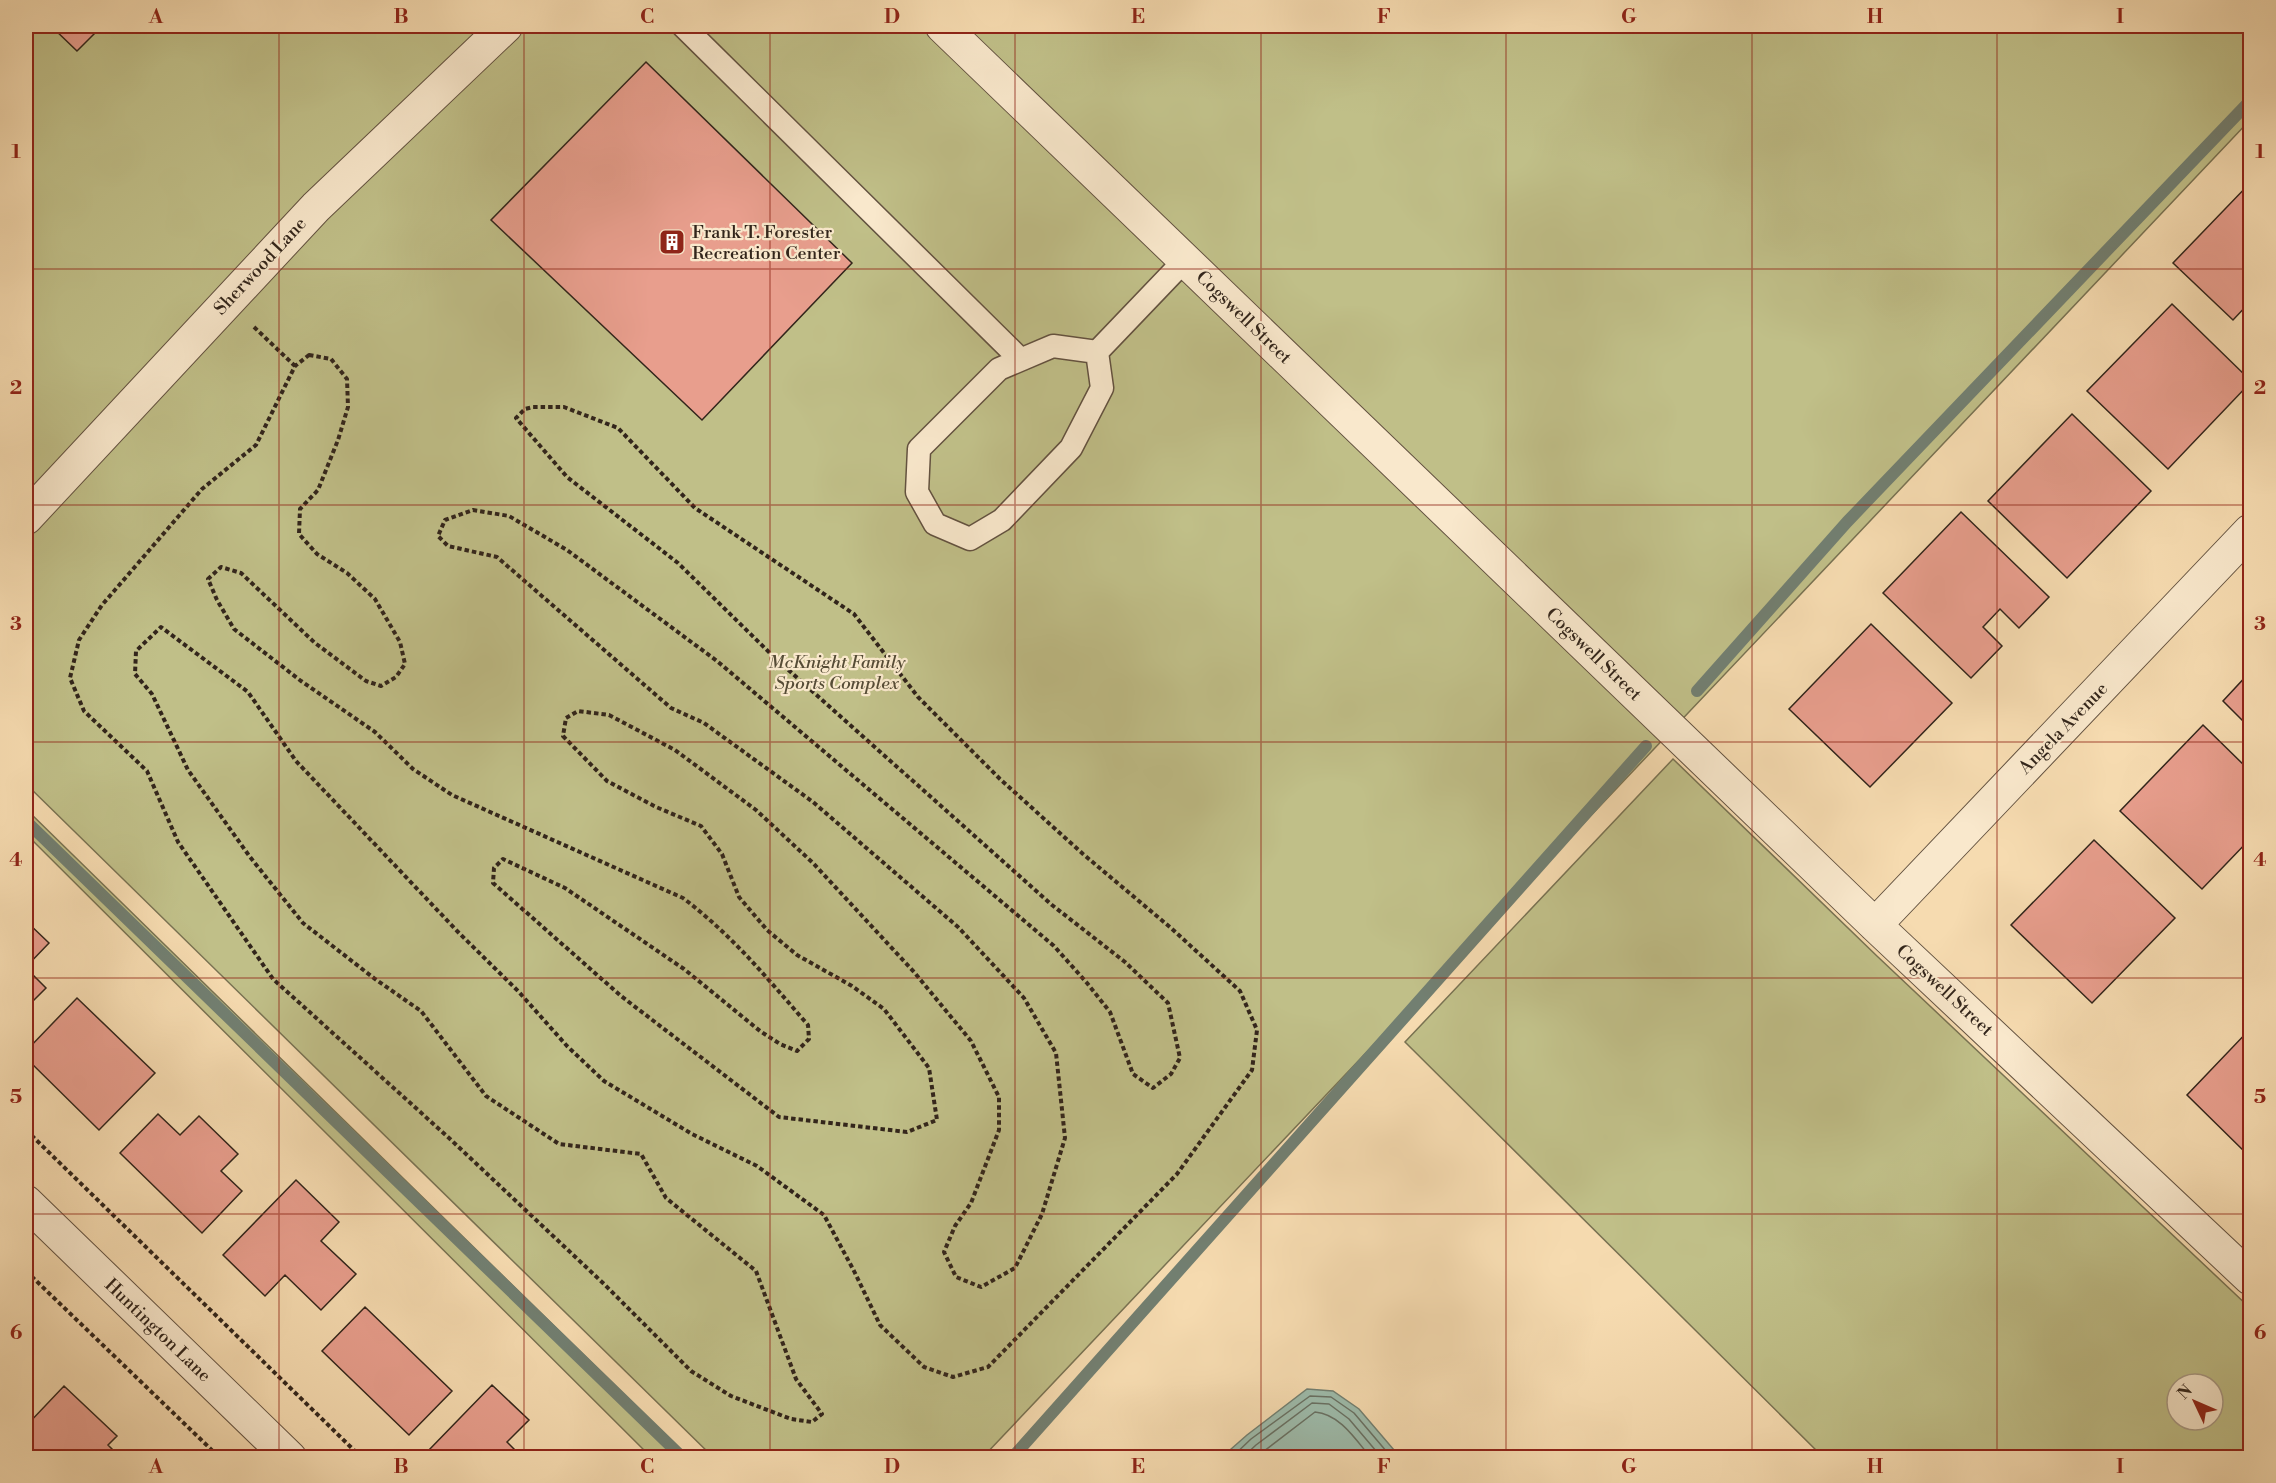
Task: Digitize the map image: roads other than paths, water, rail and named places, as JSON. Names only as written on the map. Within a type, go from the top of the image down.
[{"type":"street","name":"Sherwood Lane","points":[[26,518],[316,207],[506,26]]},
{"type":"street","name":"Cogswell Street","points":[[942,26],[1875,925],[2250,1278]]},
{"type":"street","name":"Angela Avenue","points":[[1875,925],[2250,531]]},
{"type":"street","name":"Huntington Lane","points":[[26,1202],[290,1458]]},
{"type":"lane","points":[[683,26],[1020,358]]},
{"type":"lane","points":[[1097,352],[1185,260]]},
{"type":"lane","points":[[1053,346],[1097,352],[1102,388],[1071,448],[1002,520],[970,539],[935,524],[917,492],[919,449],[999,369],[1020,358],[1053,346]]},
{"type":"water","points":[[1307,1389],[1333,1391],[1359,1409],[1400,1457],[1222,1457]]},
{"type":"waterway","points":[[1697,691],[1847,522],[2250,101]]},
{"type":"waterway","points":[[1012,1458],[1646,746]]},
{"type":"waterway","points":[[26,821],[683,1458]]},
{"type":"place","name":"Frank T. Forester Recreation Center","points":[[672,242]]},
{"type":"park label","name":"McKnight Family Sports Complex","points":[[837,672]]}]
